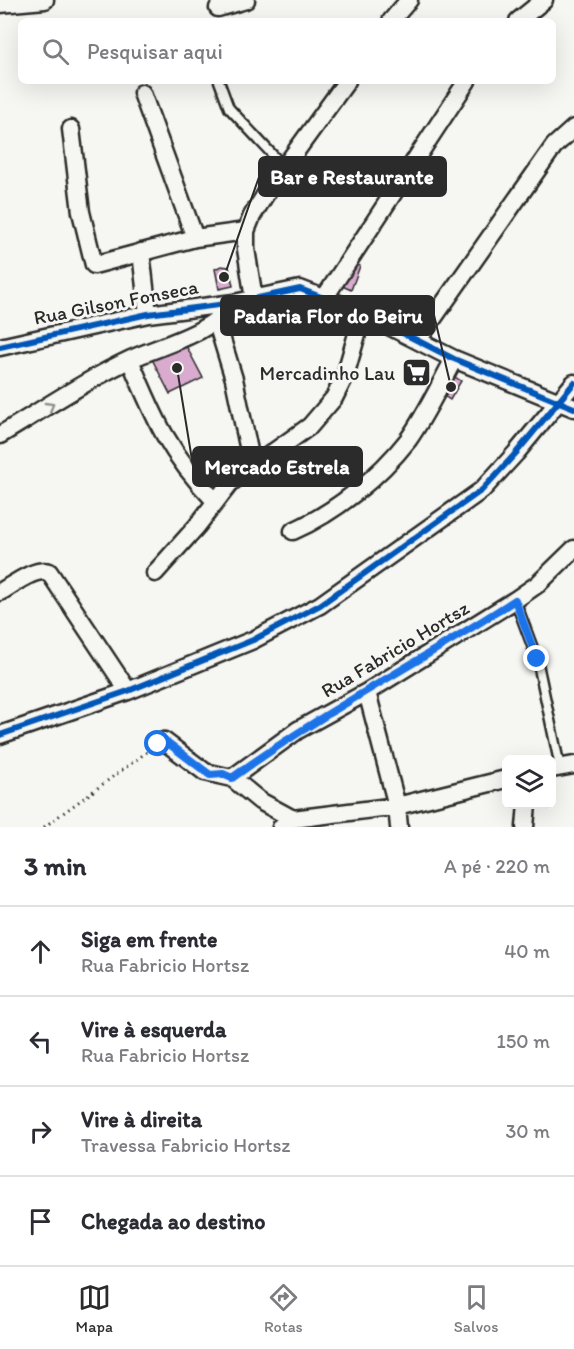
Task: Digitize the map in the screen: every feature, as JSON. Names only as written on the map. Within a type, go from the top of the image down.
[{"type":"street","points":[[0,4],[24,4],[45,0]]},
{"type":"street","points":[[218,8],[246,0]]},
{"type":"street","points":[[394,18],[409,0]]},
{"type":"street","points":[[522,18],[544,0]]},
{"type":"street","points":[[254,299],[246,249],[246,231],[270,187],[345,84]]},
{"type":"street","points":[[325,297],[465,84]]},
{"type":"street","points":[[142,93],[195,238]]},
{"type":"street","points":[[418,340],[554,146],[574,128]]},
{"type":"street","points":[[71,129],[81,212],[93,264],[97,265],[195,238],[246,231]]},
{"type":"street","points":[[141,252],[147,314]]},
{"type":"street","name":"Rua Gilson Fonseca","points":[[0,347],[147,314],[234,303],[300,289],[363,313],[454,359],[567,404]]},
{"type":"street","points":[[0,435],[130,360],[183,340],[216,320],[234,303]]},
{"type":"street","points":[[155,573],[225,487],[252,465],[310,426],[334,398],[345,376],[363,313]]},
{"type":"street","points":[[216,320],[234,379],[252,465]]},
{"type":"street","points":[[293,531],[328,513],[397,453],[416,427],[454,359]]},
{"type":"street","points":[[130,360],[157,425],[169,446],[186,471],[215,501]]},
{"type":"street","points":[[0,735],[128,691],[253,640],[328,599],[482,490],[567,404],[574,383]]},
{"type":"street","name":"Rua Fabricio Hortsz","points":[[232,778],[298,730],[367,692],[515,600],[538,584],[574,549]]},
{"type":"street","points":[[0,592],[41,571],[47,571],[128,691]]},
{"type":"street","points":[[367,692],[397,806],[399,827]]},
{"type":"street","points":[[158,744],[164,741],[168,743],[210,775],[223,774],[232,778],[287,823],[397,806],[502,780]]},
{"type":"street","points":[[525,827],[527,809]]},
{"type":"lane","points":[[220,84],[229,108],[285,168]]},
{"type":"lane","points":[[515,600],[537,659],[562,767]]},
{"type":"path","points":[[44,827],[158,744]]},
{"type":"building","points":[[347,261],[360,266],[351,290],[338,284]]},
{"type":"building","points":[[221,266],[229,267],[233,286],[219,289],[215,269]]},
{"type":"building","points":[[238,313],[243,326],[222,336],[221,320]]},
{"type":"building","points":[[183,340],[203,378],[170,394],[152,359]]},
{"type":"building","name":"Mercadinho Lau","points":[[417,361],[424,364],[415,381],[409,378]]},
{"type":"building","points":[[452,375],[461,381],[450,400],[441,394]]},
{"type":"cycle path","points":[[0,347],[148,314],[234,303],[300,289],[363,313],[454,359],[574,408]]},
{"type":"cycle path","points":[[0,735],[128,691],[253,640],[320,605],[482,490],[574,383]]},
{"type":"place","name":"Bar e Restaurante","points":[[224,277]]},
{"type":"place","name":"Mercado Estrela","points":[[177,368]]},
{"type":"place","name":"Mercadinho Lau","points":[[416,373]]},
{"type":"place","name":"Padaria Flor do Beiru","points":[[451,387]]},
{"type":"route","points":[[158,744],[164,741],[168,743],[210,775],[223,774],[232,778],[298,730],[367,692],[515,600],[537,659]]}]
